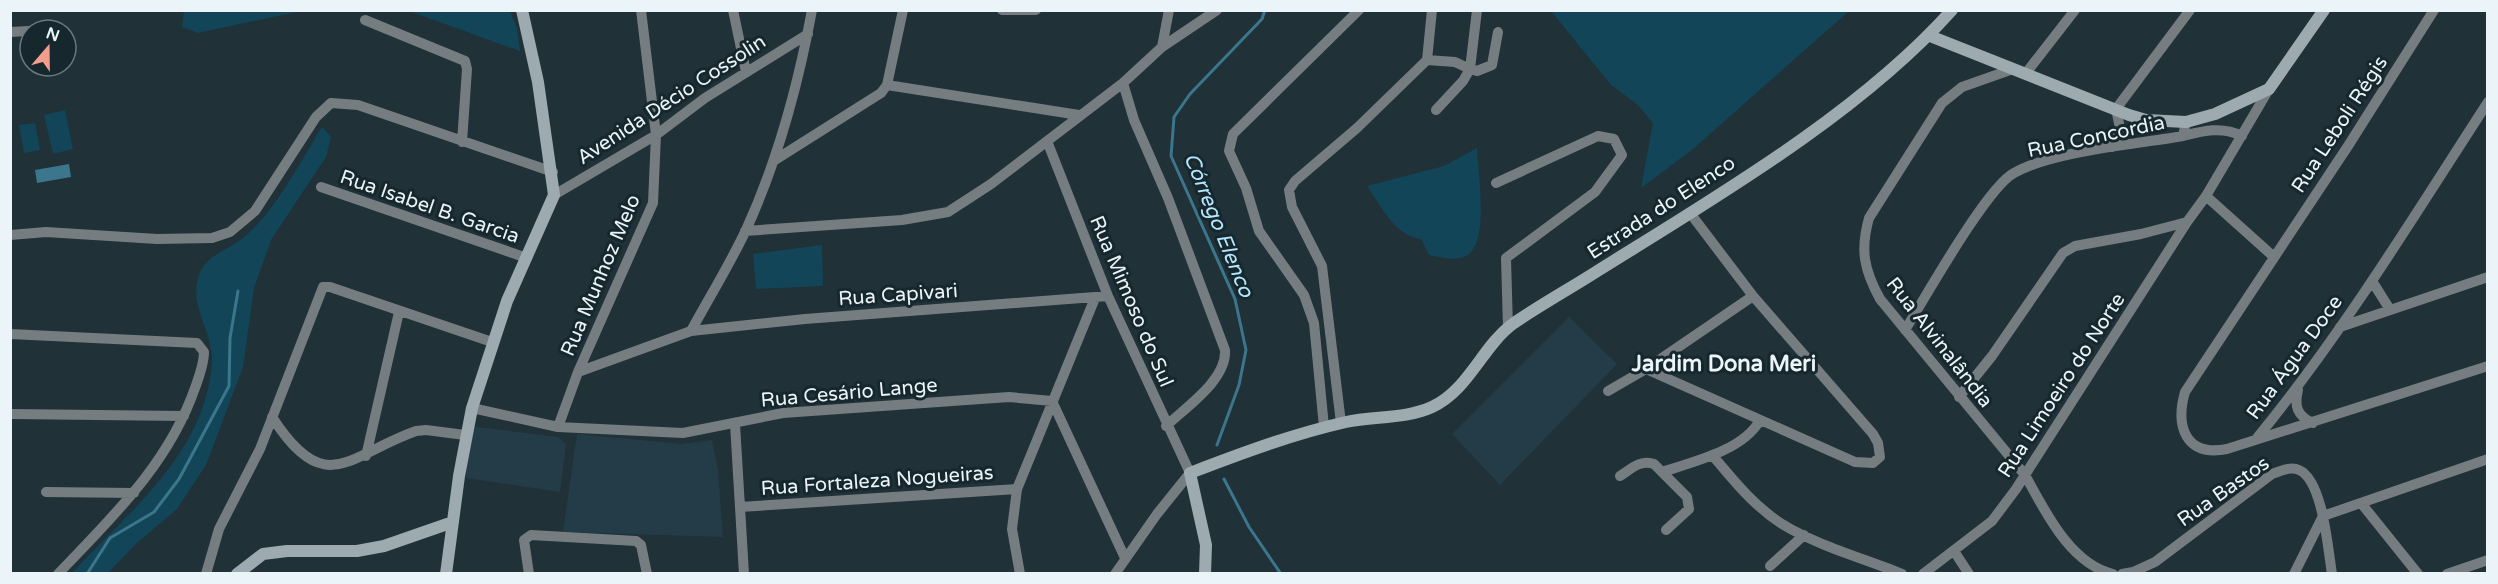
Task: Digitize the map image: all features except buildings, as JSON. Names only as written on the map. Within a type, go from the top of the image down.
[{"type":"street","points":[[446,573],[465,435],[472,408],[492,342],[554,195],[553,172],[534,61],[522,10]]},
{"type":"street","name":"Rua Munhoz Melo","points":[[558,427],[578,372],[653,203],[656,135],[641,10]]},
{"type":"street","points":[[733,10],[746,72]]},
{"type":"street","points":[[691,331],[745,231],[775,160],[808,34],[812,10]]},
{"type":"street","points":[[775,160],[870,103],[887,86],[903,10]]},
{"type":"street","points":[[1002,10],[1036,10]]},
{"type":"street","points":[[1162,47],[1168,10]]},
{"type":"street","points":[[745,231],[934,216],[948,212],[975,195],[1123,83],[1162,47],[1217,10]]},
{"type":"street","points":[[1324,427],[1311,314],[1304,295],[1259,231],[1246,188],[1230,157],[1229,146],[1233,134],[1359,10]]},
{"type":"street","points":[[1341,423],[1322,266],[1292,207],[1289,190],[1295,181],[1357,128],[1427,60],[1432,10]]},
{"type":"street","points":[[1436,110],[1463,81],[1470,69],[1477,10]]},
{"type":"street","name":"Estrada do Elenco","points":[[1190,473],[1300,433],[1341,423],[1431,408],[1449,397],[1499,334],[1690,213],[1816,127],[1930,36],[1952,10]]},
{"type":"street","points":[[2026,73],[2075,10]]},
{"type":"street","points":[[2112,147],[2120,128],[2116,110],[2190,10]]},
{"type":"street","points":[[2274,257],[2206,196],[2269,89],[2324,10]]},
{"type":"street","name":"Rua Leboli Régis","points":[[2274,257],[2434,10]]},
{"type":"street","points":[[364,20],[465,61],[467,69],[462,142]]},
{"type":"street","points":[[1427,60],[1455,62],[1477,71],[1492,65],[1498,32]]},
{"type":"street","name":"Avenida Décio Cossolin","points":[[554,195],[656,135],[746,72],[808,34]]},
{"type":"street","points":[[1930,36],[2146,120],[2186,122],[2215,114],[2269,89]]},
{"type":"street","name":"Rua Alvinalândia","points":[[2013,69],[1962,87],[1942,103],[1869,218],[1864,238],[1863,259],[1868,278],[1880,299],[2025,475]]},
{"type":"street","points":[[1123,83],[1134,120],[1168,198],[1225,350],[1225,360],[1217,375],[1166,426]]},
{"type":"street","points":[[887,86],[1079,115]]},
{"type":"street","points":[[10,235],[46,232],[157,239],[212,238],[230,232],[255,211],[316,117],[331,103],[338,101],[358,105],[553,172]]},
{"type":"street","name":"Rua Água Doce","points":[[2274,257],[2184,392],[2181,404],[2183,431],[2190,442],[2200,448],[2213,452],[2257,438],[2299,387],[2372,281],[2487,102]]},
{"type":"street","name":"Rua Concordia","points":[[1905,330],[1991,195],[2005,179],[2042,161],[2183,136],[2186,122]]},
{"type":"street","points":[[2183,136],[2212,130],[2234,132],[2242,136]]},
{"type":"street","points":[[1497,183],[1598,136],[1614,139],[1622,155],[1594,192],[1506,258],[1508,328]]},
{"type":"street","name":"Rua Mimoso do Sul","points":[[1047,141],[1108,296],[1166,426],[1190,473]]},
{"type":"street","name":"Rua Isabel B. Garcia","points":[[321,187],[527,258]]},
{"type":"street","name":"Rua Limoeiro do Norte","points":[[1923,573],[1992,521],[2025,475],[2206,196]]},
{"type":"street","points":[[1646,369],[1855,462],[1870,463],[1878,460],[1882,453],[1873,434],[1754,296],[1690,213]]},
{"type":"street","points":[[1959,397],[1992,356],[2063,253],[2075,246],[2141,234],[2187,222]]},
{"type":"street","points":[[2340,327],[2388,308],[2487,278]]},
{"type":"street","points":[[2372,281],[2388,308]]},
{"type":"street","points":[[206,573],[219,529],[249,474],[320,291],[324,286],[492,342]]},
{"type":"street","name":"Rua Capivari","points":[[578,372],[691,331],[806,319],[1108,296]]},
{"type":"street","points":[[1608,391],[1646,369],[1754,296]]},
{"type":"street","points":[[1020,573],[1012,529],[1017,489],[1095,298]]},
{"type":"street","points":[[366,456],[399,312]]},
{"type":"street","points":[[10,334],[196,343],[203,349],[204,356],[184,416],[162,457],[134,493],[58,573]]},
{"type":"street","points":[[2257,438],[2313,423],[2487,366]]},
{"type":"street","points":[[2299,387],[2295,406],[2302,417],[2313,423]]},
{"type":"street","name":"Rua Cesário Lange","points":[[472,408],[558,427],[683,433],[795,412],[1009,397],[1052,401]]},
{"type":"street","points":[[1052,401],[1125,558]]},
{"type":"street","points":[[10,414],[184,416]]},
{"type":"street","points":[[272,417],[295,450],[321,464],[339,464],[366,456],[416,431],[426,430],[465,435]]},
{"type":"street","points":[[1662,472],[1713,456],[1752,432],[1760,420]]},
{"type":"street","points":[[735,424],[744,573]]},
{"type":"street","points":[[1713,456],[1742,491],[1764,511],[1804,536],[1902,573]]},
{"type":"street","points":[[2294,573],[2323,516],[2487,459]]},
{"type":"street","points":[[1620,476],[1645,462],[1654,464],[1690,502],[1687,512],[1666,530]]},
{"type":"street","name":"Rua Bastos","points":[[2122,573],[2133,572],[2155,562],[2272,474],[2283,470],[2300,470],[2311,480],[2323,516],[2332,573]]},
{"type":"street","points":[[1115,573],[1190,473]]},
{"type":"street","points":[[1190,473],[1206,545],[1204,573]]},
{"type":"street","points":[[2025,475],[2057,527],[2079,554],[2100,570],[2113,573]]},
{"type":"street","name":"Rua Fortaleza Nogueiras","points":[[740,507],[1017,489]]},
{"type":"street","points":[[46,492],[134,493]]},
{"type":"street","points":[[2361,503],[2418,573]]},
{"type":"street","points":[[237,573],[263,554],[287,551],[357,551],[384,546],[453,522]]},
{"type":"street","points":[[529,573],[524,540],[531,535],[636,541],[641,545],[646,573]]},
{"type":"street","points":[[1770,566],[1804,536]]},
{"type":"street","points":[[1954,551],[1970,573]]},
{"type":"street","points":[[2447,573],[2487,560]]},
{"type":"shaded area","points":[[184,10],[301,11],[198,33],[182,27]]},
{"type":"shaded area","points":[[409,11],[510,11],[517,28],[520,51]]},
{"type":"shaded area","points":[[1551,11],[1849,11],[1693,149],[1641,188],[1653,123],[1638,105],[1611,85]]},
{"type":"shaded area","points":[[65,110],[73,149],[53,154],[44,115]]},
{"type":"shaded area","points":[[35,123],[40,150],[24,153],[19,125]]},
{"type":"shaded area","points":[[322,127],[331,137],[326,157],[271,240],[254,288],[243,367],[206,465],[177,509],[137,543],[108,573],[72,573],[161,479],[180,453],[195,425],[206,396],[212,363],[212,352],[197,298],[196,287],[202,268],[212,258],[243,238],[266,215]]},
{"type":"shaded area","points":[[1477,148],[1481,207],[1478,238],[1473,249],[1466,256],[1443,258],[1429,255],[1421,239],[1412,237],[1396,226],[1367,186],[1444,166]]},
{"type":"shaded area","points":[[69,164],[71,177],[37,183],[35,170]]},
{"type":"shaded area","points":[[822,245],[823,286],[756,289],[753,254]]},
{"type":"shaded area","points":[[1569,317],[1617,364],[1500,485],[1452,434]]},
{"type":"shaded area","points":[[469,426],[558,437],[566,444],[560,492],[466,478]]},
{"type":"shaded area","points":[[577,434],[681,444],[712,440],[718,470],[723,537],[563,532]]},
{"type":"waterway","name":"Córrego Elenco","points":[[1217,445],[1239,385],[1246,350],[1235,299],[1171,156],[1174,117],[1190,94],[1262,19],[1265,10]]},
{"type":"waterway","points":[[87,574],[110,538],[154,512],[179,479],[229,386],[230,338],[238,291]]},
{"type":"waterway","points":[[1224,479],[1249,527],[1281,574]]},
{"type":"district","name":"Jardim Dona Meri","points":[[1724,363]]}]
